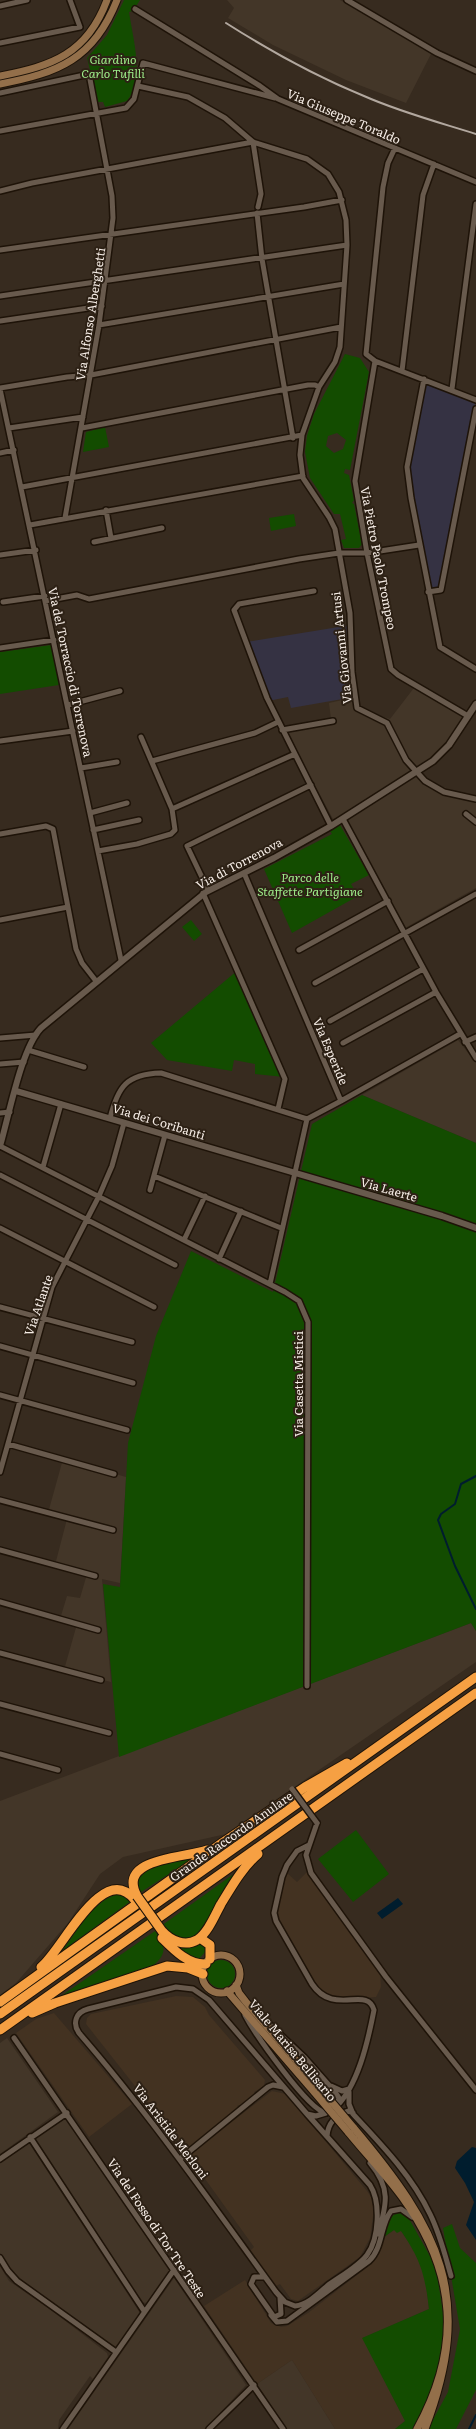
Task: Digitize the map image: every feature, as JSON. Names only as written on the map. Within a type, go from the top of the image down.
[{"type":"highway","name":"Grande Raccordo Anulare","points":[[0,2014],[476,1677]]},
{"type":"highway","name":"Grande Raccordo Anulare","points":[[0,2030],[476,1693]]},
{"type":"highway","points":[[0,2002],[222,1843],[317,1779],[381,1745]]},
{"type":"highway","points":[[160,1932],[180,1942],[190,1942],[200,1938],[242,1872],[282,1831]]},
{"type":"highway","points":[[200,1938],[210,1945],[208,1961],[198,1964],[185,1958],[160,1932],[136,1897],[133,1881],[137,1873],[145,1866],[162,1860],[200,1853],[222,1843]]},
{"type":"highway","points":[[10,1995],[52,1956],[90,1904],[99,1895],[119,1889],[136,1897]]},
{"type":"highway","points":[[12,2022],[55,2002],[162,1968],[181,1966],[203,1974]]},
{"type":"main road","points":[[0,76],[44,66],[68,54],[90,33],[107,0]]},
{"type":"main road","points":[[0,84],[38,76],[70,62],[87,49],[98,37],[109,19],[117,0]]},
{"type":"main road","name":"Viale Marisa Bellisario","points":[[208,1961],[222,1955],[235,1962],[240,1975],[236,1985],[242,2003]]},
{"type":"main road","points":[[208,1961],[203,1974],[204,1982],[210,1989],[218,1992],[228,1991],[236,1985]]},
{"type":"main road","name":"Viale Marisa Bellisario","points":[[228,1991],[242,2003],[351,2132],[398,2192],[422,2228],[443,2282],[449,2324],[440,2376],[417,2429]]},
{"type":"main road","name":"Viale Marisa Bellisario","points":[[351,2132],[417,2206],[437,2240],[453,2284]]},
{"type":"main road","points":[[425,2429],[442,2394],[451,2367]]},
{"type":"street","points":[[0,6],[28,0]]},
{"type":"street","points":[[0,43],[80,28],[70,0]]},
{"type":"street","points":[[347,0],[437,52],[476,71]]},
{"type":"street","name":"Via Giuseppe Toraldo","points":[[135,9],[278,99],[476,182]]},
{"type":"street","points":[[0,131],[128,107],[133,102],[143,63],[278,99]]},
{"type":"street","name":"Via Alfonso Alberghetti","points":[[0,93],[89,74],[113,208],[112,234],[102,306],[65,518]]},
{"type":"street","name":"Via Giovanni Artusi","points":[[138,86],[188,97],[225,118],[253,142],[295,154],[319,166],[333,181],[342,200],[346,220],[347,245],[339,353],[319,387],[302,435],[300,455],[303,476],[332,521],[350,613],[356,707],[361,712],[388,723],[404,756],[417,773],[441,791],[476,799]]},
{"type":"street","points":[[0,191],[253,142],[262,194],[258,207]]},
{"type":"street","points":[[395,148],[388,163],[383,187],[366,351],[368,357],[476,400]]},
{"type":"street","points":[[402,371],[423,195],[434,164]]},
{"type":"street","points":[[0,250],[342,200]]},
{"type":"street","points":[[452,389],[476,204]]},
{"type":"street","points":[[257,213],[262,259],[293,438]]},
{"type":"street","points":[[0,296],[347,245]]},
{"type":"street","points":[[99,325],[344,284]]},
{"type":"street","points":[[0,321],[102,306]]},
{"type":"street","points":[[0,388],[91,375],[341,327]]},
{"type":"street","name":"Via Pietro Paolo Trompeo","points":[[375,360],[354,476],[367,554],[391,669],[468,716]]},
{"type":"street","points":[[424,379],[408,467],[410,498],[440,646],[476,669]]},
{"type":"street","points":[[82,428],[312,385],[319,387]]},
{"type":"street","name":"Via del Torraccio di Torrenova","points":[[0,388],[36,550],[121,960]]},
{"type":"street","points":[[428,592],[441,590],[476,409]]},
{"type":"street","points":[[9,428],[83,417]]},
{"type":"street","points":[[22,487],[302,435]]},
{"type":"street","points":[[0,453],[14,450]]},
{"type":"street","points":[[30,525],[303,476]]},
{"type":"street","points":[[106,510],[111,538]]},
{"type":"street","points":[[94,542],[162,528]]},
{"type":"street","points":[[3,602],[77,595],[86,599],[211,574],[339,554],[367,554],[419,545]]},
{"type":"street","points":[[0,555],[36,550]]},
{"type":"street","points":[[314,591],[239,604],[234,609],[263,689],[331,826]]},
{"type":"street","points":[[0,648],[54,640]]},
{"type":"street","points":[[68,705],[120,691]]},
{"type":"street","name":"Via di Torrenova","points":[[0,1146],[24,1062],[36,1035],[121,960],[206,892],[331,826],[417,773],[445,751],[476,704]]},
{"type":"street","points":[[282,730],[333,721]]},
{"type":"street","points":[[152,761],[247,736],[278,722]]},
{"type":"street","points":[[0,741],[73,730]]},
{"type":"street","points":[[98,851],[137,844],[171,834],[175,830],[172,809],[141,737]]},
{"type":"street","points":[[172,809],[295,754]]},
{"type":"street","points":[[80,768],[117,762]]},
{"type":"street","points":[[278,1109],[285,1079],[187,846],[311,785]]},
{"type":"street","points":[[90,813],[128,803]]},
{"type":"street","points":[[466,814],[476,822]]},
{"type":"street","points":[[343,819],[423,969],[476,1058]]},
{"type":"street","points":[[93,830],[140,820]]},
{"type":"street","points":[[0,834],[46,826],[51,827],[54,831],[78,955],[96,982]]},
{"type":"street","name":"Via Esperide","points":[[244,873],[341,1101],[307,1119]]},
{"type":"street","points":[[315,983],[476,894]]},
{"type":"street","points":[[299,950],[388,901]]},
{"type":"street","points":[[0,920],[68,907]]},
{"type":"street","points":[[330,1021],[423,969]]},
{"type":"street","points":[[343,1044],[436,992]]},
{"type":"street","points":[[341,1101],[460,1034]]},
{"type":"street","points":[[0,1038],[36,1035]]},
{"type":"street","points":[[465,1042],[476,1037]]},
{"type":"street","points":[[28,1050],[84,1067]]},
{"type":"street","points":[[0,1064],[24,1062]]},
{"type":"street","points":[[110,1118],[120,1088],[137,1076],[161,1073],[307,1119],[281,1228],[270,1284]]},
{"type":"street","name":"Via dei Coribanti","points":[[16,1091],[295,1173]]},
{"type":"street","points":[[43,1167],[61,1104]]},
{"type":"street","points":[[0,1113],[10,1112]]},
{"type":"street","name":"Via Atlante","points":[[0,1472],[52,1287],[99,1196],[112,1166],[124,1123]]},
{"type":"street","points":[[150,1190],[165,1135]]},
{"type":"street","name":"Via Casetta Mistici","points":[[0,1146],[270,1284],[299,1301],[308,1322],[306,1686]]},
{"type":"street","name":"Via Laerte","points":[[295,1173],[442,1216],[476,1228]]},
{"type":"street","points":[[0,1175],[175,1265]]},
{"type":"street","points":[[154,1176],[281,1228]]},
{"type":"street","points":[[184,1240],[205,1196]]},
{"type":"street","points":[[219,1259],[241,1211]]},
{"type":"street","points":[[0,1228],[154,1307]]},
{"type":"street","points":[[0,1306],[132,1342]]},
{"type":"street","points":[[0,1346],[133,1383]]},
{"type":"street","points":[[0,1395],[127,1430]]},
{"type":"street","points":[[8,1444],[114,1474]]},
{"type":"street","points":[[0,1500],[113,1530]]},
{"type":"street","points":[[0,1550],[95,1576]]},
{"type":"street","points":[[0,1602],[98,1630]]},
{"type":"street","points":[[0,1653],[101,1680]]},
{"type":"street","points":[[0,1704],[109,1734]]},
{"type":"street","points":[[0,1754],[58,1770]]},
{"type":"street","points":[[292,1789],[317,1823],[309,1845],[306,1862],[316,1882],[386,1977],[476,2090]]},
{"type":"street","name":"Viale Marisa Bellisario","points":[[309,1845],[297,1851],[284,1870],[274,1913],[276,1921],[319,1993],[339,2002],[365,1999],[373,2006],[374,2012],[355,2078],[349,2089],[338,2090],[329,2086]]},
{"type":"street","name":"Via Aristide Merloni","points":[[280,2297],[180,2159],[130,2094],[77,2031],[75,2021],[81,2011],[173,1988],[193,1989],[208,2000],[368,2183],[376,2198],[377,2212],[374,2235],[366,2256]]},
{"type":"street","name":"Viale Marisa Bellisario","points":[[242,2003],[300,2053],[338,2097],[337,2106],[326,2113],[314,2106],[269,2053],[242,2003]]},
{"type":"street","name":"Via del Fosso di Tor Tre Teste","points":[[14,2038],[284,2429]]},
{"type":"street","points":[[180,2159],[268,2087],[275,2085],[284,2088]]},
{"type":"street","points":[[337,2106],[349,2089]]},
{"type":"street","points":[[349,2089],[349,2104],[353,2114]]},
{"type":"street","points":[[327,2136],[332,2121],[348,2111],[353,2114]]},
{"type":"street","points":[[0,2159],[67,2113]]},
{"type":"street","points":[[307,2114],[316,2116],[326,2113]]},
{"type":"street","name":"Viale Marisa Bellisario","points":[[353,2114],[401,2170],[422,2199],[439,2234],[451,2276]]},
{"type":"street","points":[[280,2297],[289,2304],[302,2304],[366,2256],[376,2241],[384,2210],[385,2192],[380,2175],[357,2148],[351,2132]]},
{"type":"street","points":[[30,2137],[144,2311]]},
{"type":"street","points":[[265,2277],[254,2277],[252,2284],[277,2322],[287,2321],[369,2261],[376,2251],[387,2218],[393,2209],[405,2210],[422,2228]]},
{"type":"street","points":[[0,2258],[14,2278],[116,2352]]},
{"type":"street","points":[[63,2429],[174,2270]]},
{"type":"street","points":[[271,2315],[276,2317],[281,2314],[280,2297]]},
{"type":"street","points":[[209,2429],[254,2385]]},
{"type":"shaded area","points":[[227,0],[340,0],[432,52],[406,103],[346,80],[273,45],[228,18],[234,8]]},
{"type":"shaded area","points":[[424,379],[476,400],[441,590],[428,592],[407,467]]},
{"type":"shaded area","points":[[351,625],[354,697],[291,708],[288,697],[268,701],[246,642]]},
{"type":"shaded area","points":[[417,684],[467,712],[440,752],[418,767],[432,783],[470,796],[476,795],[476,888],[405,928],[344,815],[333,819],[284,728],[331,719],[329,703],[356,697],[361,709],[390,719]]},
{"type":"shaded area","points":[[458,1040],[476,1063],[476,1143],[362,1095]]},
{"type":"shaded area","points":[[63,1459],[126,1477],[120,1583],[102,1579],[111,1682],[64,1670],[77,1624],[60,1619],[67,1596],[80,1598],[87,1574],[55,1565],[67,1519],[48,1513]]},
{"type":"shaded area","points":[[471,1623],[476,1631],[476,1662],[226,1834],[123,1857],[100,1874],[68,1923],[16,1983],[0,1995],[0,1801]]},
{"type":"shaded area","points":[[308,1871],[380,1972],[381,1987],[376,1997],[337,2000],[321,1992],[279,1923],[277,1914],[286,1872],[297,1882]]},
{"type":"shaded area","points":[[176,1996],[193,1997],[205,2007],[209,2015],[265,2080],[264,2086],[254,2092],[254,2096],[243,2105],[238,2105],[235,2111],[187,2152],[86,2024],[87,2018],[91,2014]]},
{"type":"shaded area","points":[[54,2013],[132,2104],[89,2137],[16,2033],[36,2019]]},
{"type":"shaded area","points":[[7,2038],[58,2112],[0,2154],[0,2043]]},
{"type":"shaded area","points":[[272,2091],[286,2094],[367,2191],[371,2197],[374,2209],[370,2238],[360,2257],[298,2301],[291,2299],[280,2284],[276,2286],[250,2251],[254,2247],[190,2158],[194,2151]]},
{"type":"shaded area","points":[[66,2118],[170,2270],[147,2303],[141,2302],[34,2139]]},
{"type":"shaded area","points":[[29,2143],[140,2313],[115,2350],[11,2272],[0,2254],[0,2163]]},
{"type":"shaded area","points":[[394,2230],[401,2231],[413,2248],[425,2275],[429,2309],[363,2338],[405,2421],[395,2429],[335,2429],[292,2360],[257,2384],[204,2306],[245,2280],[271,2323],[281,2327],[287,2326],[308,2313],[370,2265],[379,2252],[384,2237]]},
{"type":"shaded area","points":[[0,2266],[9,2281],[107,2353],[108,2357],[93,2379],[90,2376],[59,2420],[58,2429],[0,2429]]},
{"type":"shaded area","points":[[174,2278],[246,2385],[205,2429],[68,2429]]},
{"type":"shaded area","points":[[292,2360],[335,2429],[287,2429],[257,2384]]},
{"type":"green space","name":"Giardino Carlo Tufilli","points":[[124,0],[140,0],[133,11],[129,12],[137,70],[132,92],[127,101],[105,107],[103,102],[98,102],[87,58],[107,35]]},
{"type":"green space","points":[[345,354],[360,358],[369,372],[350,470],[345,469],[344,473],[349,475],[354,500],[352,503],[354,504],[362,544],[359,548],[344,548],[341,540],[346,539],[340,514],[334,514],[310,478],[305,452],[307,436],[314,414]],"holes":[[[337,433],[346,440],[343,449],[334,453],[326,446],[328,436]]]},
{"type":"green space","points":[[105,427],[109,447],[83,452],[86,432]]},
{"type":"green space","points":[[294,514],[296,526],[271,531],[269,518]]},
{"type":"green space","points":[[51,645],[59,685],[0,694],[0,652]]},
{"type":"green space","name":"Parco delle Staffette Partigiane","points":[[340,825],[369,875],[351,884],[358,896],[292,933],[264,869],[332,834],[330,831]]},
{"type":"green space","points":[[191,920],[202,934],[194,941],[182,927]]},
{"type":"green space","points":[[238,970],[284,1077],[255,1074],[255,1064],[234,1060],[232,1071],[167,1060],[151,1043]]},
{"type":"green space","points":[[362,1095],[476,1143],[476,1631],[471,1623],[119,1757],[103,1584],[120,1587],[128,1443],[156,1336],[191,1251],[273,1292],[312,1124]]},
{"type":"green space","points":[[356,1830],[389,1874],[353,1902],[318,1859]]},
{"type":"green space","points":[[197,1856],[141,1892],[138,1885],[139,1878],[151,1867]]},
{"type":"green space","points":[[235,1873],[237,1874],[201,1932],[191,1939],[178,1939],[161,1926]]},
{"type":"green space","points":[[120,1894],[131,1901],[62,1951],[94,1909],[102,1902]]},
{"type":"green space","points":[[155,1931],[164,1948],[154,1965],[61,1996]]},
{"type":"green space","points":[[199,1942],[205,1946],[206,1951],[198,1960],[188,1956],[173,1944]]},
{"type":"green space","points":[[221,1960],[231,1964],[235,1974],[231,1984],[221,1988],[211,1984],[207,1974],[211,1964]]},
{"type":"green space","points":[[398,2212],[407,2215],[436,2267],[445,2326],[439,2366],[431,2393],[414,2429],[395,2429],[405,2421],[362,2338],[429,2309],[421,2268],[408,2241],[401,2231],[397,2233],[394,2230],[384,2237],[391,2217]]},
{"type":"green space","points":[[452,2224],[460,2248],[476,2263],[476,2390],[456,2429],[428,2429],[448,2392],[460,2329],[443,2228]]},
{"type":"water","points":[[398,1898],[403,1904],[382,1919],[377,1913]]},
{"type":"water","points":[[472,2147],[476,2148],[476,2240],[466,2225],[474,2202],[455,2168],[457,2161]]},
{"type":"waterway","points":[[476,1476],[461,1484],[455,1504],[441,1514],[438,1520],[455,1566],[476,1609]]},
{"type":"waterway","points":[[469,2429],[476,2415]]},
{"type":"railway","points":[[226,23],[293,62],[346,88],[405,112],[476,134]]}]
